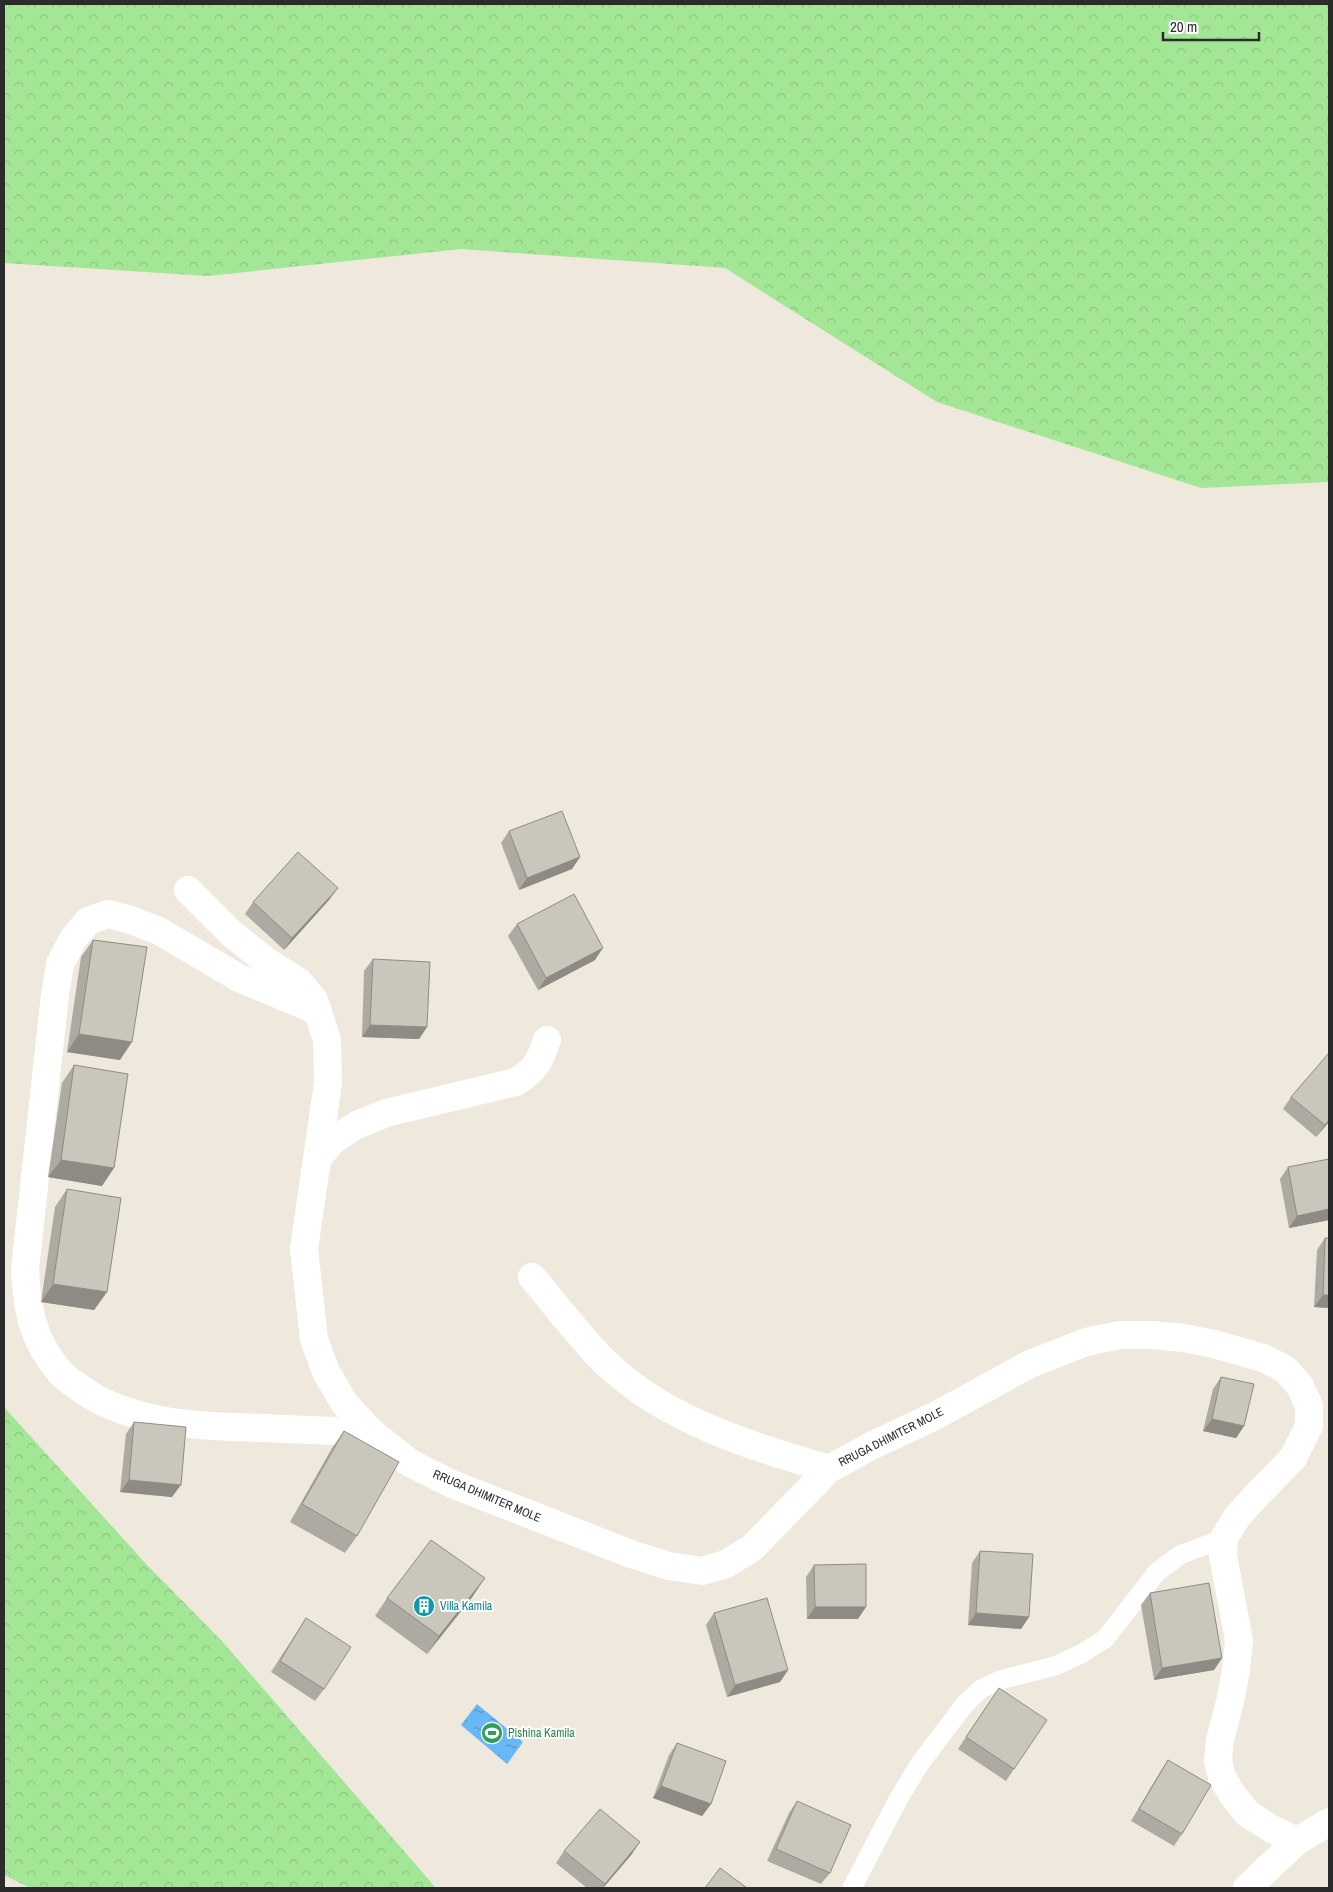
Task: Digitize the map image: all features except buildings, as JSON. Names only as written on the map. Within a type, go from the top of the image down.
[{"type":"street","name":"RRUGA DHIMITER MOLE","points":[[188,890],[232,934],[266,961],[298,981],[314,1000],[327,1040],[328,1083],[304,1249],[314,1339],[326,1372],[345,1404],[372,1432],[410,1463],[452,1484],[632,1554],[669,1566],[702,1571],[726,1564],[752,1548],[829,1469],[935,1416],[1030,1364],[1086,1342],[1120,1335],[1152,1334],[1214,1344],[1263,1358],[1285,1369],[1300,1386],[1309,1406],[1309,1426],[1293,1458],[1255,1496],[1224,1538]]},
{"type":"street","points":[[318,1011],[238,978],[190,948],[152,928],[108,914],[88,922],[73,939],[60,964],[55,995],[25,1269],[27,1305],[38,1341],[59,1372],[88,1395],[115,1408],[149,1418],[188,1425],[372,1432]]},
{"type":"street","points":[[317,1159],[333,1140],[357,1125],[386,1113],[516,1082],[532,1072],[542,1057],[547,1040]]},
{"type":"street","points":[[532,1277],[606,1363],[636,1388],[710,1429],[829,1469]]},
{"type":"street","points":[[1224,1538],[1223,1556],[1239,1640],[1233,1686],[1220,1740],[1218,1760],[1222,1777],[1247,1813],[1270,1828],[1297,1841]]},
{"type":"street","points":[[1247,1888],[1297,1841],[1329,1822]]},
{"type":"lane","points":[[852,1888],[900,1796],[921,1762],[965,1704],[981,1689],[1000,1680],[1055,1666],[1081,1654],[1105,1639],[1157,1572],[1180,1555],[1224,1538]]},
{"type":"green space","points":[[4,4],[1329,4],[1329,482],[1201,488],[937,402],[725,268],[461,249],[208,276],[4,263]]},
{"type":"green space","points":[[4,1407],[148,1566],[221,1640],[436,1888],[30,1888],[4,1875]]},
{"type":"water","name":"Pishina Kamila","points":[[477,1704],[523,1742],[507,1764],[461,1725]]},
{"type":"place","name":"Villa Kamila","points":[[424,1606]]},
{"type":"place","name":"Pishina Kamila","points":[[492,1733]]}]
